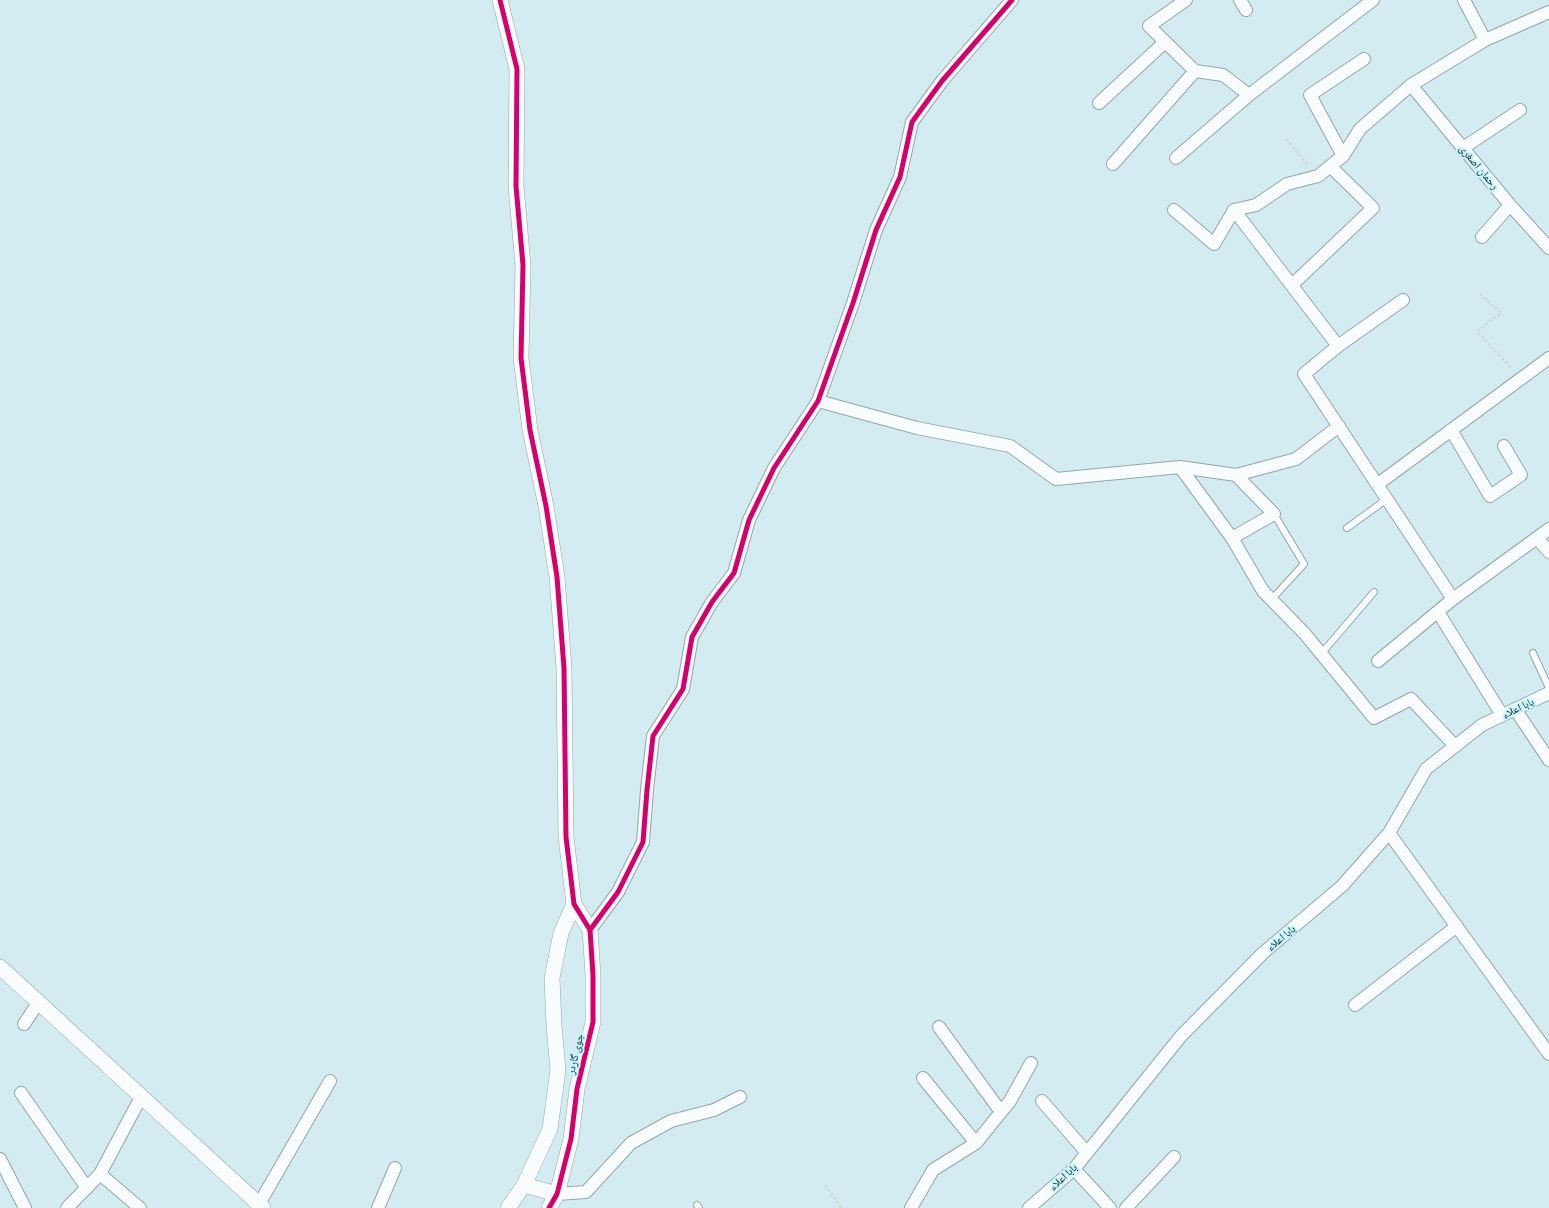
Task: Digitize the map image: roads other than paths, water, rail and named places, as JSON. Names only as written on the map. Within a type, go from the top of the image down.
[{"type":"street","points":[[500,0],[517,69],[516,186],[523,265],[521,358],[530,430],[546,506],[557,577],[564,668],[566,837],[574,904]]},
{"type":"street","points":[[590,930],[618,892],[643,842],[653,736],[684,689],[692,637],[712,602],[734,573],[749,520],[774,468],[818,400],[853,303],[876,230],[900,177],[912,122],[942,81],[1012,0]]},
{"type":"street","points":[[1186,0],[1149,26],[1195,71],[1223,75],[1250,95]]},
{"type":"street","points":[[1176,158],[1250,95],[1374,0]]},
{"type":"street","points":[[1464,0],[1485,40]]},
{"type":"street","points":[[1174,210],[1214,244],[1234,210],[1256,205],[1287,184],[1318,176],[1343,156],[1360,129],[1410,85],[1485,40],[1549,12]]},
{"type":"street","points":[[1099,103],[1165,42]]},
{"type":"street","points":[[1343,156],[1310,95],[1364,59]]},
{"type":"street","points":[[1113,164],[1195,71]]},
{"type":"street","name":"رحمان اصغری","points":[[1410,85],[1510,205],[1549,248]]},
{"type":"street","points":[[1463,148],[1520,110]]},
{"type":"street","points":[[1292,285],[1373,208],[1330,166]]},
{"type":"street","points":[[1482,237],[1510,205]]},
{"type":"street","points":[[1234,210],[1338,346]]},
{"type":"street","points":[[1403,300],[1338,346],[1304,374],[1453,599]]},
{"type":"street","points":[[1378,484],[1549,358]]},
{"type":"street","points":[[818,400],[917,428],[1010,446],[1056,478],[1180,467],[1236,476],[1296,459],[1339,426]]},
{"type":"street","points":[[1451,430],[1490,496],[1520,475],[1504,446]]},
{"type":"street","points":[[1180,467],[1232,538],[1263,591],[1305,634],[1374,718],[1411,699],[1455,746]]},
{"type":"street","points":[[1232,538],[1274,514],[1236,476]]},
{"type":"street","points":[[1378,661],[1453,599],[1549,529]]},
{"type":"street","points":[[1537,538],[1549,552]]},
{"type":"street","points":[[1438,612],[1502,715]]},
{"type":"street","name":"بابا اعلاء","points":[[1029,1208],[1074,1169],[1181,1036],[1263,953],[1342,886],[1389,833],[1426,769],[1482,725],[1549,693]]},
{"type":"street","points":[[1515,709],[1549,760]]},
{"type":"street","points":[[1389,833],[1549,1054]]},
{"type":"street","name":"جوی گاردر","points":[[549,1208],[556,1194],[571,1139],[577,1089],[593,1022],[593,975],[590,930],[574,904]]},
{"type":"street","name":"جوی گاردر","points":[[508,1208],[524,1185],[550,1129],[558,1070],[552,978],[561,933],[574,904]]},
{"type":"street","points":[[1355,1005],[1457,926]]},
{"type":"street","points":[[0,967],[261,1206],[330,1081]]},
{"type":"street","points":[[24,1024],[38,1003]]},
{"type":"street","points":[[940,1027],[1001,1112]]},
{"type":"street","points":[[911,1208],[932,1170],[976,1144],[1010,1101],[1031,1064]]},
{"type":"street","points":[[923,1078],[976,1144]]},
{"type":"street","points":[[21,1093],[87,1188]]},
{"type":"street","points":[[66,1208],[100,1174],[141,1097]]},
{"type":"street","points":[[524,1185],[556,1194],[586,1192],[631,1143],[671,1121],[714,1110],[740,1098]]},
{"type":"street","points":[[1042,1100],[1087,1153]]},
{"type":"street","points":[[1126,1208],[1174,1156]]},
{"type":"street","points":[[0,1159],[25,1208]]},
{"type":"street","points":[[378,1208],[395,1168]]},
{"type":"street","points":[[1074,1169],[1110,1208]]},
{"type":"street","points":[[100,1174],[140,1208]]},
{"type":"lane","points":[[1347,528],[1387,499]]},
{"type":"lane","points":[[1271,600],[1304,564],[1274,514]]},
{"type":"lane","points":[[1321,654],[1374,592]]},
{"type":"lane","points":[[1533,653],[1549,688]]}]
